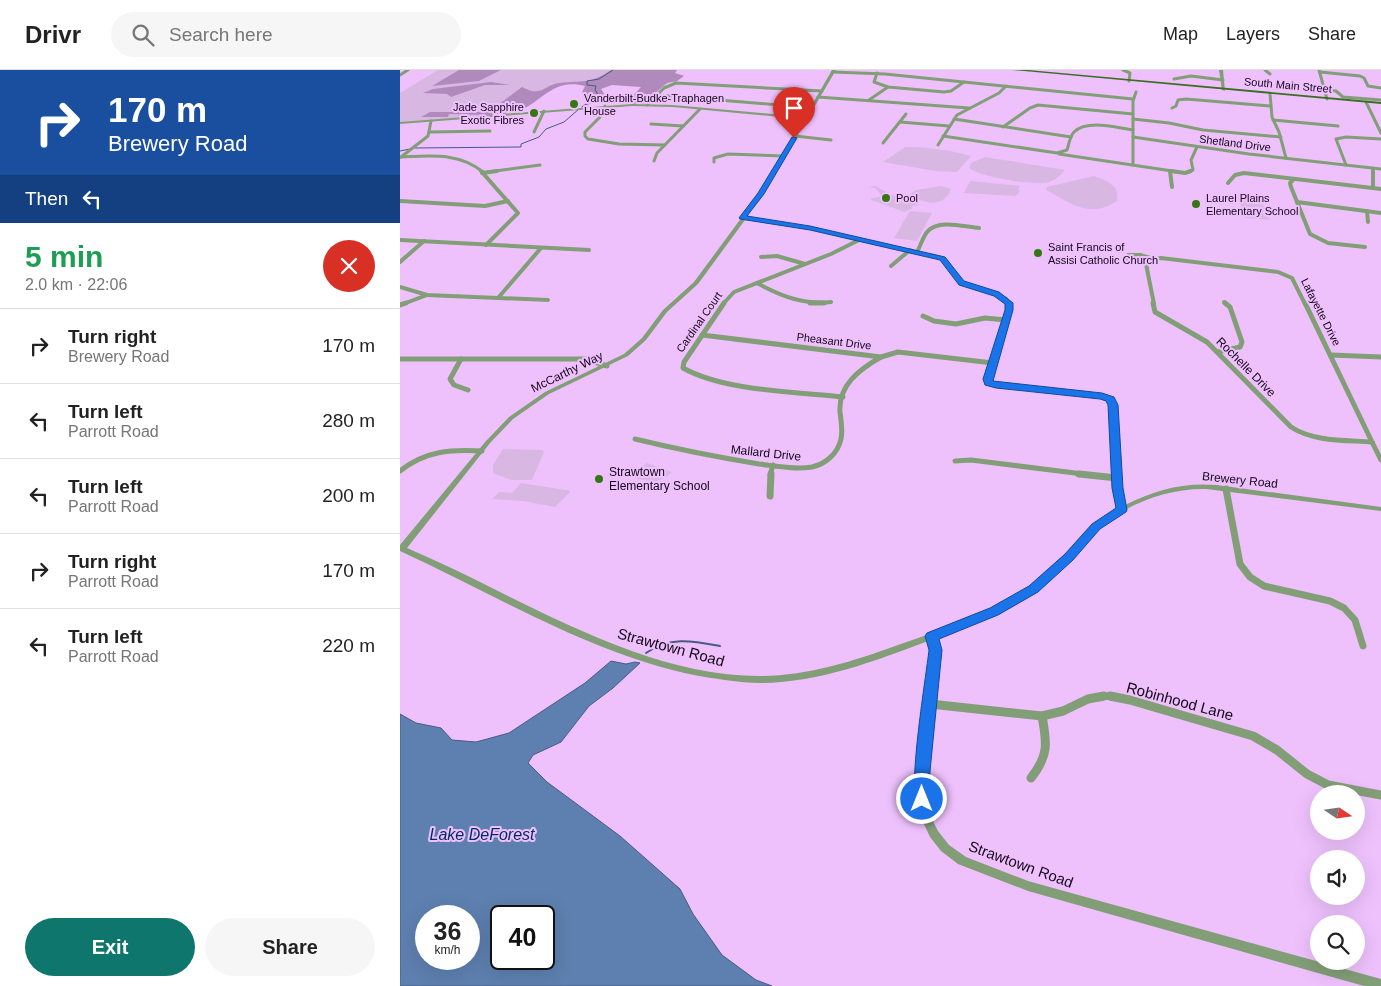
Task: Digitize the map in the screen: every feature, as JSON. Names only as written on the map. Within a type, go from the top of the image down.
[{"type":"main road","name":"South Main Street","points":[[1014,70],[1327,99],[1381,102]]},
{"type":"street","points":[[400,75],[408,70]]},
{"type":"street","points":[[1123,70],[1130,73],[1129,81]]},
{"type":"street","points":[[1221,70],[1224,90]]},
{"type":"street","points":[[1265,70],[1270,74]]},
{"type":"street","points":[[833,71],[877,73],[1133,99]]},
{"type":"street","name":"McCarthy Way","points":[[401,549],[507,421],[524,407],[554,390],[607,366],[636,348],[665,311],[694,285],[761,194],[833,71]]},
{"type":"street","points":[[1327,99],[1319,71],[1360,76],[1364,78],[1368,85],[1381,88]]},
{"type":"street","points":[[877,73],[874,82],[888,88],[948,92],[964,82]]},
{"type":"street","points":[[1174,79],[1191,76],[1223,80]]},
{"type":"street","points":[[647,105],[656,95],[674,83],[822,92]]},
{"type":"street","points":[[1032,88],[1036,83]]},
{"type":"street","points":[[938,146],[949,126],[960,113],[999,93],[1006,86]]},
{"type":"street","points":[[869,100],[888,88]]},
{"type":"street","points":[[656,95],[779,105],[794,90]]},
{"type":"street","points":[[1324,90],[1336,91],[1343,97],[1367,101]]},
{"type":"street","points":[[1133,165],[1133,99],[1136,92]]},
{"type":"street","points":[[1270,94],[1273,120],[1281,137],[1286,158]]},
{"type":"street","points":[[1367,94],[1367,101],[1381,133]]},
{"type":"street","points":[[818,97],[969,108]]},
{"type":"street","points":[[1172,108],[1176,106],[1178,100],[1186,99],[1270,106]]},
{"type":"street","points":[[400,123],[605,106],[647,105],[805,118]]},
{"type":"street","points":[[1003,127],[1030,108],[1038,105],[1133,114]]},
{"type":"street","points":[[605,106],[600,117],[585,132],[585,136],[588,139],[619,144],[665,145]]},
{"type":"street","points":[[654,161],[656,154],[700,109]]},
{"type":"street","points":[[534,132],[544,111]]},
{"type":"street","points":[[784,116],[809,112]]},
{"type":"street","points":[[883,143],[906,114]]},
{"type":"street","points":[[954,119],[1071,137]]},
{"type":"street","points":[[1133,119],[1169,123],[1202,130],[1281,137]]},
{"type":"street","points":[[401,157],[424,141],[430,132],[431,120]]},
{"type":"street","points":[[1273,120],[1338,126]]},
{"type":"street","points":[[900,122],[949,126]]},
{"type":"street","points":[[651,124],[683,126]]},
{"type":"street","points":[[1050,153],[1067,150],[1071,137],[1077,129],[1087,126],[1133,130]]},
{"type":"street","points":[[430,132],[490,131]]},
{"type":"street","points":[[795,136],[831,140]]},
{"type":"street","points":[[943,136],[1185,173],[1192,172],[1191,160],[1197,147]]},
{"type":"street","name":"Shetland Drive","points":[[1133,137],[1197,147],[1381,169]]},
{"type":"street","points":[[1346,165],[1336,139],[1346,137],[1381,139]]},
{"type":"street","points":[[714,162],[714,158],[724,154],[784,156]]},
{"type":"street","points":[[401,157],[457,159],[471,163],[482,173],[518,213],[514,219],[486,244]]},
{"type":"street","points":[[649,161],[660,160]]},
{"type":"street","points":[[482,173],[540,165]]},
{"type":"street","points":[[1373,168],[1373,188]]},
{"type":"street","points":[[1170,171],[1172,187]]},
{"type":"street","points":[[1228,183],[1235,175],[1244,173],[1381,189]]},
{"type":"street","points":[[1294,180],[1290,183],[1290,187],[1310,234],[1314,238],[1321,241],[1364,247]]},
{"type":"street","points":[[400,201],[485,206],[508,201]]},
{"type":"street","points":[[1297,202],[1381,213]]},
{"type":"street","points":[[1367,211],[1368,222]]},
{"type":"street","points":[[742,218],[803,227],[910,250],[946,260],[957,279],[964,285],[1005,298],[1009,305],[1006,320],[987,381],[991,385],[1098,396],[1110,400],[1113,407],[1117,478],[1122,510]]},
{"type":"street","points":[[917,252],[928,230],[934,227],[948,225],[979,228]]},
{"type":"street","points":[[400,240],[589,250]]},
{"type":"street","name":"Cardinal Court","points":[[842,397],[710,380],[689,374],[683,368],[684,362],[728,297],[859,240]]},
{"type":"street","points":[[400,262],[424,241]]},
{"type":"street","points":[[498,298],[541,248]]},
{"type":"street","points":[[890,266],[910,250]]},
{"type":"street","points":[[761,257],[777,256],[805,264]]},
{"type":"street","name":"Lafayette Drive","points":[[1149,261],[1171,258],[1286,274],[1296,283],[1381,460]]},
{"type":"street","name":"Rochelle Drive","points":[[1149,261],[1150,296],[1155,312],[1196,334],[1218,352],[1291,427],[1300,433],[1327,439],[1373,442]]},
{"type":"street","points":[[757,283],[785,297],[800,301],[820,304],[831,302]]},
{"type":"street","points":[[400,287],[427,295],[548,300]]},
{"type":"street","points":[[400,305],[427,295]]},
{"type":"street","points":[[1218,352],[1240,348],[1242,342],[1230,307],[1224,302]]},
{"type":"street","points":[[923,316],[934,321],[953,324],[969,323],[985,318],[1006,320]]},
{"type":"street","name":"Pheasant Drive","points":[[702,335],[882,356],[898,352],[993,363]]},
{"type":"street","points":[[1331,355],[1381,357]]},
{"type":"street","points":[[842,397],[851,378],[859,370],[882,356]]},
{"type":"street","points":[[400,359],[585,359],[607,366]]},
{"type":"street","points":[[461,359],[449,376],[449,382],[453,386],[468,390]]},
{"type":"street","name":"Mallard Drive","points":[[635,439],[720,458],[798,468],[813,467],[834,455],[839,446],[842,433],[840,406],[842,397]]},
{"type":"street","points":[[400,471],[415,459],[435,451],[456,449],[482,451]]},
{"type":"street","points":[[955,461],[971,460],[1117,478]]},
{"type":"street","points":[[770,496],[769,480],[773,465]]},
{"type":"street","name":"Brewery Road","points":[[931,636],[994,612],[1033,589],[1069,557],[1096,527],[1122,510],[1148,497],[1179,488],[1226,489],[1381,509]]},
{"type":"street","points":[[1226,489],[1240,564],[1244,573],[1266,588],[1322,600],[1348,612],[1356,621],[1363,646]]},
{"type":"street","name":"Strawtown Road","points":[[401,549],[543,618],[606,646],[716,676],[765,679],[823,670],[857,662],[931,636],[935,650],[922,771],[922,799],[926,817],[934,834],[945,848],[962,861],[1028,886],[1381,985]]},
{"type":"street","name":"Robinhood Lane","points":[[930,704],[1042,716],[1063,711],[1088,699],[1107,696],[1137,702],[1253,736],[1277,750],[1307,774],[1328,785],[1381,795]]},
{"type":"street","points":[[1030,778],[1041,766],[1045,757],[1046,744],[1042,716]]},
{"type":"shaded area","points":[[438,70],[676,70],[672,74],[684,75],[676,82],[670,81],[644,104],[625,104],[643,86],[561,83],[511,113],[400,123],[400,93]]},
{"type":"shaded area","points":[[459,70],[501,70],[479,81],[432,86]]},
{"type":"shaded area","points":[[611,70],[677,70],[675,73],[684,76],[677,81],[667,83],[642,104],[626,103],[641,87],[612,85],[601,89],[605,95],[581,107],[590,100],[590,97],[582,92],[585,86],[573,84],[555,88],[524,109],[515,112],[482,115],[449,114],[448,117],[421,117],[430,112],[485,112],[491,110],[522,87],[539,91],[554,84],[591,80]]},
{"type":"shaded area","points":[[491,82],[510,85],[485,85],[451,97],[447,94],[423,93],[433,89]]},
{"type":"shaded area","points":[[905,147],[938,149],[971,156],[957,172],[935,171],[883,162]]},
{"type":"shaded area","points":[[985,157],[1065,170],[1049,182],[1032,183],[984,175],[969,168],[971,163]]},
{"type":"shaded area","points":[[1094,176],[1112,184],[1116,191],[1117,201],[1098,209],[1081,208],[1046,190],[1047,187]]},
{"type":"shaded area","points":[[970,181],[1020,186],[1018,189],[1020,191],[1016,196],[964,193]]},
{"type":"shaded area","name":"Pool","points":[[875,186],[894,196],[920,205],[911,206],[913,208],[905,212],[874,201],[870,199],[882,196],[875,188],[869,187]]},
{"type":"shaded area","points":[[941,186],[951,189],[947,196],[937,202],[926,202],[907,196],[916,190]]},
{"type":"shaded area","points":[[1234,196],[1259,197],[1270,220],[1246,218],[1239,201],[1236,201]]},
{"type":"shaded area","points":[[910,211],[932,213],[917,241],[894,238]]},
{"type":"shaded area","points":[[503,449],[542,450],[544,452],[532,480],[511,480],[493,473],[493,465]]},
{"type":"shaded area","points":[[647,463],[672,472],[664,479],[655,481],[635,478],[635,474]]},
{"type":"shaded area","points":[[521,483],[571,491],[555,507],[523,501],[492,499],[499,492],[512,493]]},
{"type":"water","name":"Lake DeForest","points":[[611,661],[626,664],[640,663],[613,688],[589,706],[561,742],[533,755],[528,763],[547,782],[620,836],[680,889],[693,914],[722,955],[756,980],[772,986],[400,986],[400,714],[416,723],[441,728],[452,740],[476,742],[509,733],[585,683]]},
{"type":"waterway","points":[[582,107],[599,96],[595,90],[596,86],[587,85],[587,81],[599,79],[613,70]]},
{"type":"waterway","points":[[415,148],[521,147],[521,144],[539,137],[546,129],[564,122],[579,109]]},
{"type":"waterway","points":[[400,151],[410,149]]},
{"type":"waterway","points":[[646,653],[664,644],[682,641],[720,646]]},
{"type":"place","name":"Vanderbilt-Budke-Traphagen House","points":[[574,104]]},
{"type":"place","name":"Jade Sapphire Exotic Fibres","points":[[534,113]]},
{"type":"place","name":"Pool","points":[[886,198]]},
{"type":"place","name":"Laurel Plains Elementary School","points":[[1196,204]]},
{"type":"place","name":"Saint Francis of Assisi Catholic Church","points":[[1038,253]]},
{"type":"place","name":"Strawtown Elementary School","points":[[599,479]]},
{"type":"route","points":[[794,138],[761,194],[742,218],[810,228],[864,242],[943,258],[961,283],[996,294],[1005,298],[1009,303],[1009,310],[988,383],[996,386],[1102,396],[1110,400],[1113,405],[1118,488],[1122,510],[1096,527],[1069,557],[1033,589],[994,612],[931,636],[935,643],[935,650],[922,771],[922,799]]}]
